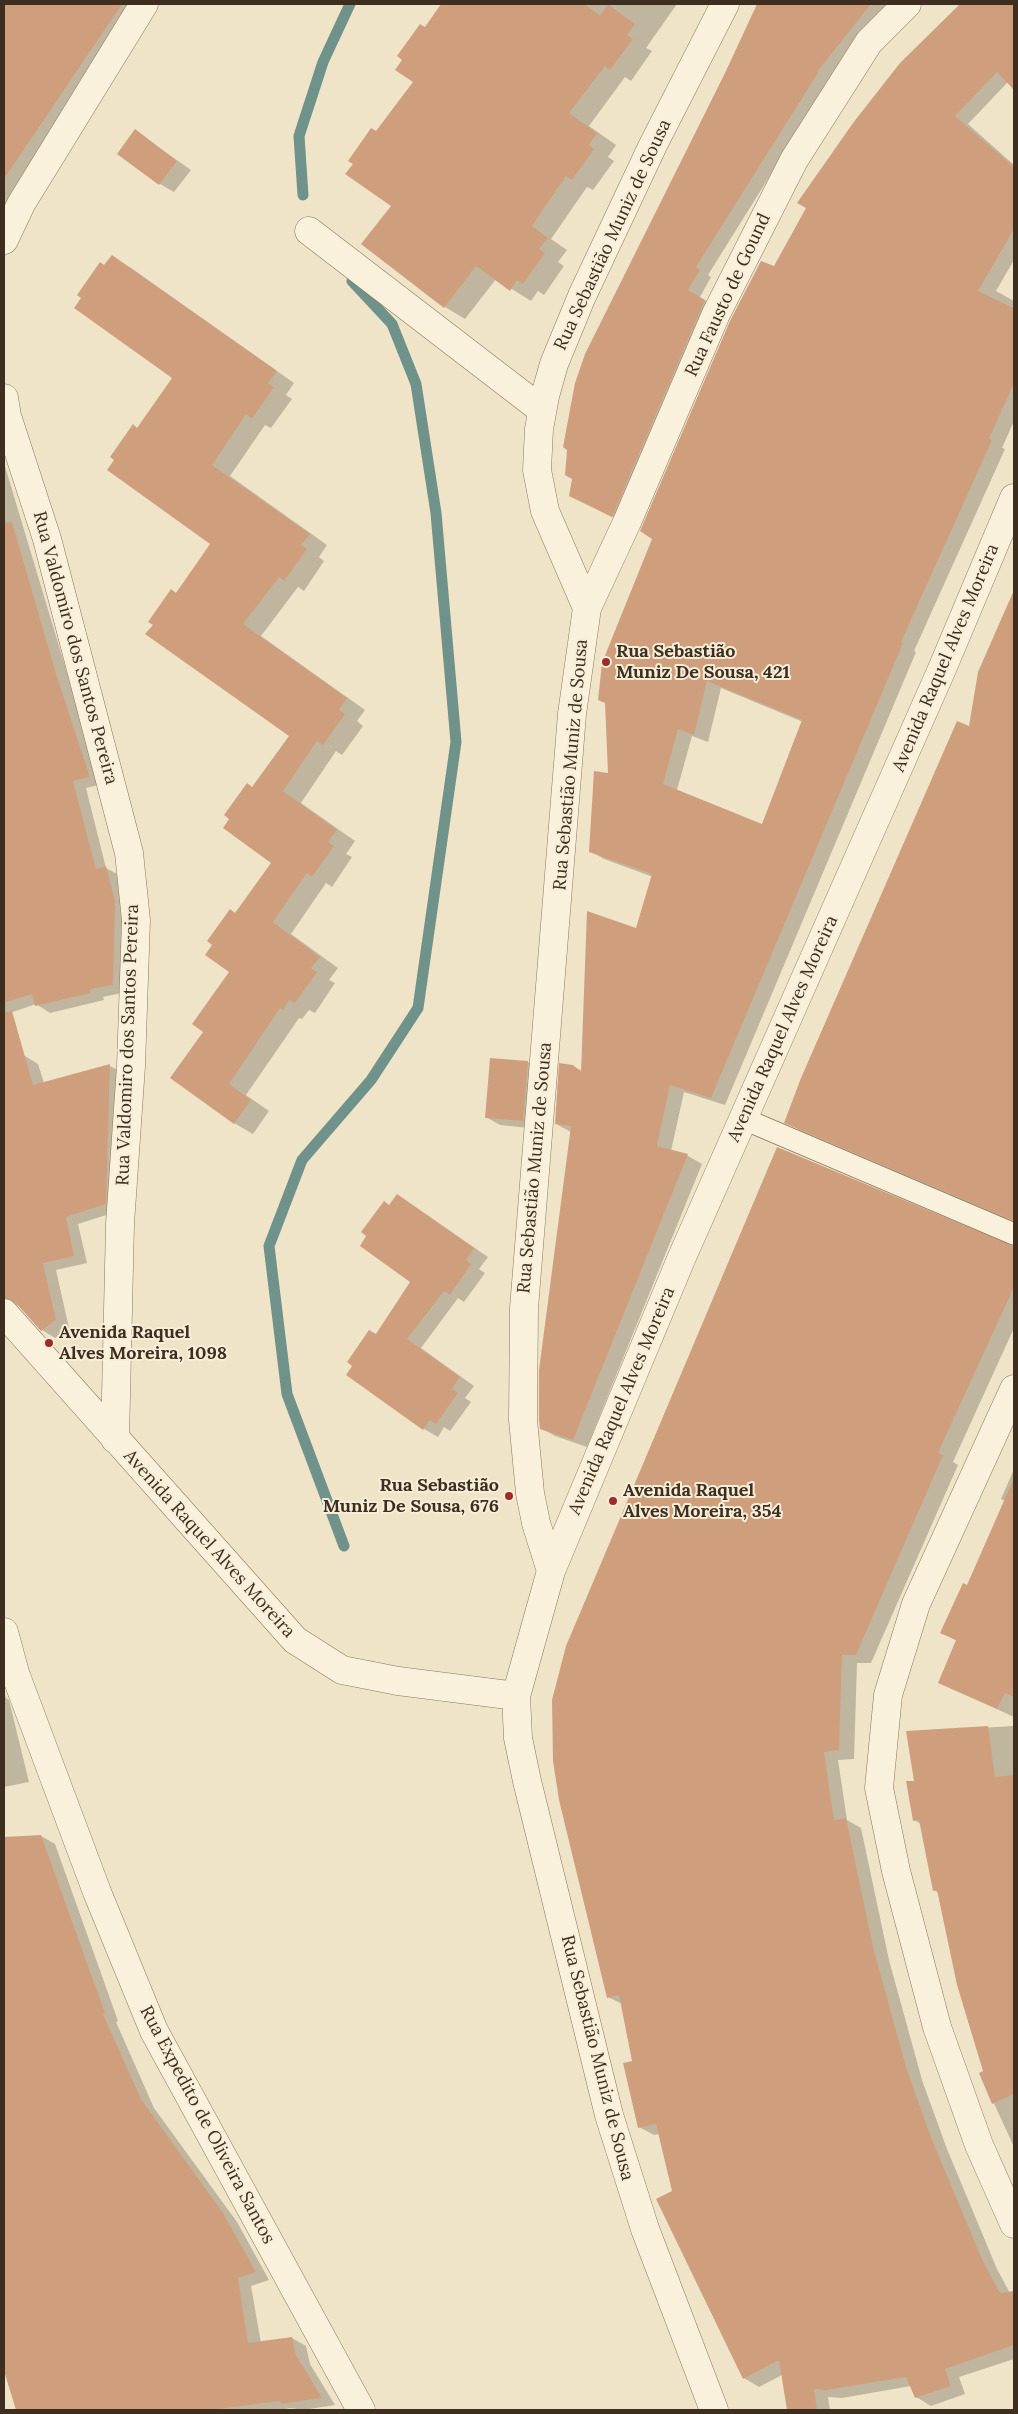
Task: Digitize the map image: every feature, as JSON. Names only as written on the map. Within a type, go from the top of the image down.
[{"type":"street","points":[[4,240],[21,204],[144,4]]},
{"type":"street","name":"Rua Sebastião Muniz de Sousa","points":[[551,1571],[536,1523],[530,1493],[523,1420],[524,1308],[572,714],[587,608],[545,512],[537,470],[542,410],[554,364],[582,296],[653,145],[725,4]]},
{"type":"street","name":"Rua Fausto de Gound","points":[[587,608],[627,522],[716,314],[794,160],[869,42],[907,4]]},
{"type":"street","points":[[309,231],[542,410]]},
{"type":"street","name":"Rua Valdomiro dos Santos Pereira","points":[[4,398],[7,416],[47,539],[129,853],[136,920],[131,1066],[120,1224],[115,1439]]},
{"type":"street","name":"Avenida Raquel Alves Moreira","points":[[4,1313],[294,1640],[342,1670],[398,1681],[516,1696],[551,1571],[682,1257],[942,669],[1014,498]]},
{"type":"street","points":[[1014,1389],[916,1604],[888,1695],[879,1788],[896,1872],[936,2027],[979,2145],[1014,2224]]},
{"type":"street","name":"Rua Expedito de Oliveira Santos","points":[[4,1632],[15,1673],[97,1892],[154,2031],[361,2410]]},
{"type":"street","name":"Rua Sebastião Muniz de Sousa","points":[[516,1696],[518,1738],[527,1781],[609,2115],[645,2229],[714,2410]]},
{"type":"lane","points":[[744,1119],[1014,1234]]},
{"type":"building","points":[[4,4],[122,4],[4,179]]},
{"type":"building","points":[[441,4],[584,4],[600,15],[608,4],[635,24],[627,35],[633,39],[610,70],[605,66],[569,113],[597,133],[589,145],[594,149],[572,180],[566,176],[532,226],[548,238],[539,249],[545,253],[523,284],[517,280],[510,291],[476,266],[444,308],[361,244],[391,206],[345,174],[353,164],[348,161],[371,128],[376,131],[413,82],[395,70],[402,60],[397,56],[420,24],[425,27]]},
{"type":"building","points":[[757,4],[871,4],[817,72],[696,267],[700,270],[688,290],[705,300],[612,517],[569,496],[572,479],[565,475],[567,450],[563,447],[575,383],[585,354],[725,73]]},
{"type":"building","points":[[960,4],[1014,4],[1014,90],[997,72],[955,116],[1014,167],[1014,229],[978,291],[1014,308],[1014,383],[989,439],[992,440],[901,642],[903,643],[711,1098],[670,1085],[657,1146],[688,1154],[573,1440],[540,1429],[539,1419],[539,1370],[571,1126],[555,1124],[559,1063],[573,1065],[581,1072],[587,911],[636,928],[652,874],[589,852],[594,771],[608,773],[605,703],[598,700],[602,663],[652,539],[640,531],[730,321],[761,261],[774,266],[806,208],[797,203],[853,123],[900,63]],"holes":[[[707,681],[802,720],[762,824],[663,784],[678,729],[694,735]]]},
{"type":"building","points":[[135,129],[177,161],[159,185],[117,154]]},
{"type":"building","points":[[112,255],[277,371],[268,383],[274,387],[252,419],[246,414],[212,465],[310,534],[301,545],[307,549],[284,581],[279,577],[243,624],[347,698],[339,710],[345,714],[323,745],[317,741],[283,791],[337,830],[328,842],[334,846],[312,877],[307,873],[273,922],[320,957],[311,968],[317,972],[295,1003],[289,1000],[283,1010],[280,1008],[229,1084],[251,1100],[234,1124],[170,1078],[203,1032],[192,1024],[229,972],[205,955],[212,945],[207,941],[230,909],[235,913],[271,863],[223,828],[229,819],[224,815],[247,783],[252,787],[289,736],[145,634],[153,625],[148,622],[171,589],[176,593],[210,544],[107,470],[114,460],[110,457],[133,424],[137,428],[172,378],[74,308],[81,298],[77,295],[100,262],[104,265]]},
{"type":"building","points":[[12,522],[57,677],[90,777],[73,781],[96,869],[106,866],[115,901],[113,985],[90,989],[91,993],[35,1006],[32,994],[4,1003],[4,523]]},
{"type":"building","points":[[1014,590],[1014,1221],[784,1123],[801,1078],[957,721],[969,726],[978,672]]},
{"type":"building","points":[[12,1011],[33,1085],[110,1064],[106,1204],[66,1217],[74,1256],[43,1263],[56,1320],[41,1331],[16,1303],[4,1298],[4,1012]]},
{"type":"building","points":[[490,1058],[528,1061],[523,1121],[485,1118]]},
{"type":"building","points":[[777,1147],[1014,1246],[1014,1287],[938,1453],[943,1455],[856,1655],[842,1655],[839,1750],[824,1752],[834,1820],[846,1818],[874,1951],[907,2070],[932,2140],[982,2259],[1000,2293],[1014,2291],[1014,2345],[945,2369],[951,2386],[915,2398],[906,2377],[826,2390],[814,2389],[817,2410],[787,2410],[779,2360],[743,2379],[656,2199],[672,2191],[656,2124],[638,2128],[623,2063],[632,2061],[619,1995],[607,1998],[559,1800],[553,1761],[552,1700],[566,1646]]},
{"type":"building","points":[[397,1194],[474,1248],[466,1260],[471,1264],[450,1295],[444,1291],[407,1339],[460,1377],[452,1389],[458,1393],[436,1424],[430,1420],[423,1430],[346,1375],[352,1366],[347,1362],[369,1330],[376,1334],[410,1282],[360,1246],[366,1236],[361,1232],[384,1201],[389,1205]]},
{"type":"building","points":[[1014,1478],[1014,1697],[1005,1693],[997,1709],[938,1683],[956,1640],[940,1633],[963,1583],[967,1585]]},
{"type":"building","points":[[988,1726],[995,1777],[1014,1775],[1014,2094],[992,2104],[979,2073],[983,2071],[957,1985],[937,1890],[933,1891],[919,1820],[913,1821],[906,1781],[914,1781],[906,1731]]},
{"type":"building","points":[[41,1835],[105,2013],[103,2014],[141,2099],[223,2213],[256,2272],[238,2278],[248,2343],[292,2337],[296,2355],[322,2398],[281,2404],[280,2401],[211,2410],[16,2410],[4,2371],[4,1837]]},
{"type":"waterway","points":[[303,195],[299,136],[323,62],[350,4]]},
{"type":"waterway","points":[[344,1546],[287,1394],[269,1246],[302,1160],[371,1080],[418,1008],[456,742],[436,513],[416,384],[392,324],[352,281]]},
{"type":"place","name":"Rua Sebastião Muniz De Sousa, 421","points":[[606,662]]},
{"type":"place","name":"Avenida Raquel Alves Moreira, 1098","points":[[49,1343]]},
{"type":"place","name":"Rua Sebastião Muniz De Sousa, 676","points":[[509,1496]]},
{"type":"place","name":"Avenida Raquel Alves Moreira, 354","points":[[613,1501]]}]
